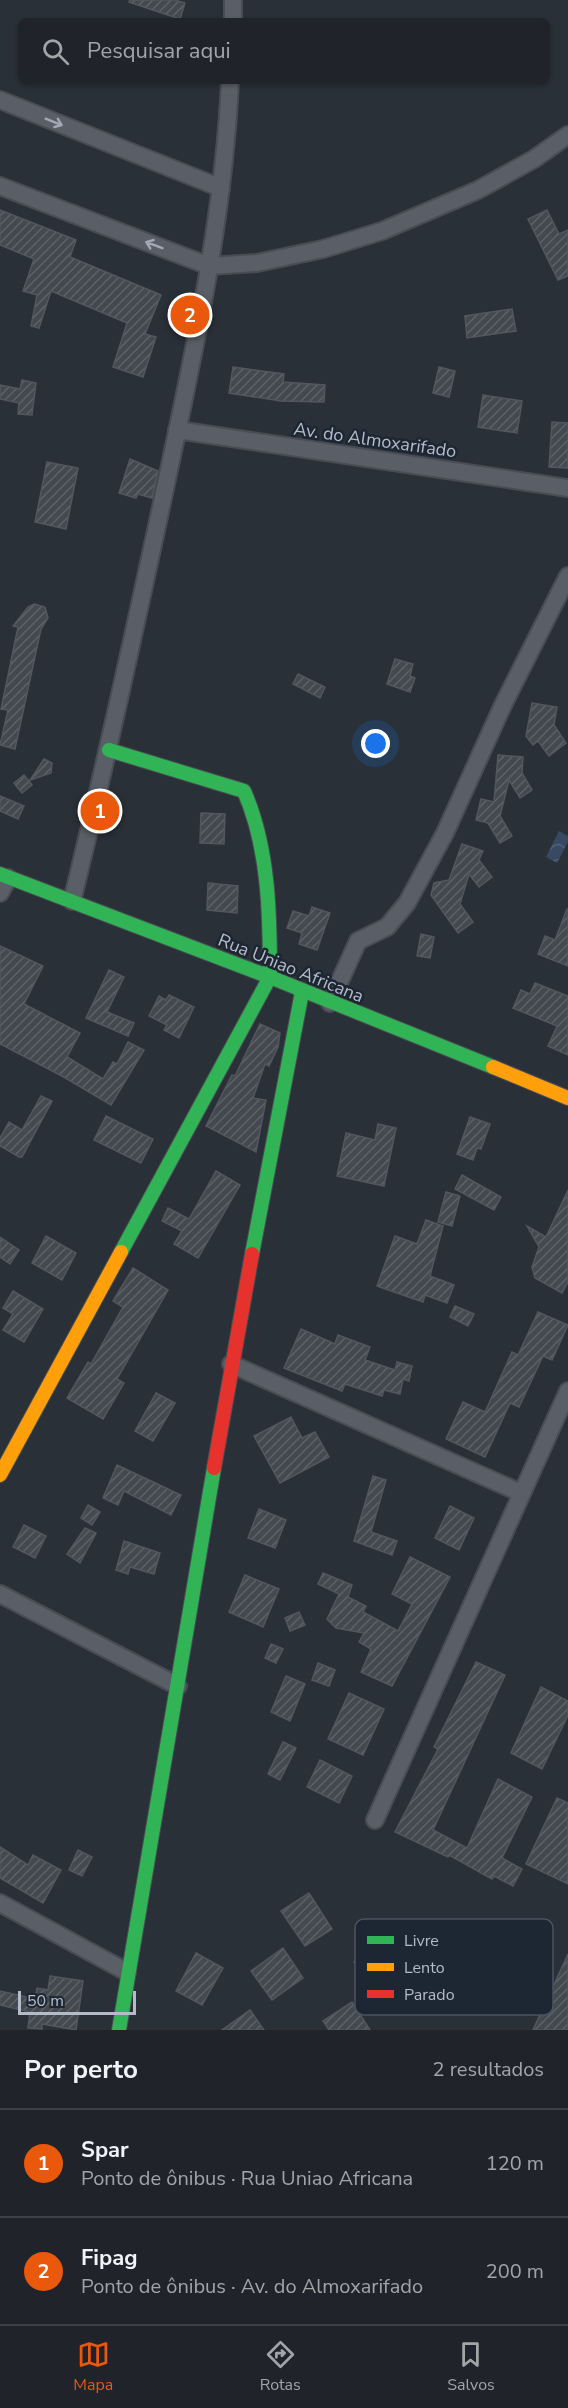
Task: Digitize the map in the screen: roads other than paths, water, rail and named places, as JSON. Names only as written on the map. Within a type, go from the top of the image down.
[{"type":"street","points":[[233,0],[233,18]]},
{"type":"street","points":[[72,901],[109,750],[177,430],[209,266],[220,188],[230,84]]},
{"type":"street","points":[[0,100],[220,188]]},
{"type":"street","points":[[0,186],[209,266],[257,263],[323,249],[382,231],[478,190],[534,159],[568,135]]},
{"type":"street","name":"Av. do Almoxarifado","points":[[177,430],[568,488]]},
{"type":"street","points":[[330,1003],[358,941],[387,927],[407,903],[445,833],[504,705],[568,576]]},
{"type":"street","points":[[0,1475],[270,977],[271,931],[266,891],[258,837],[250,801],[244,791],[109,750]]},
{"type":"street","points":[[0,893],[4,876]]},
{"type":"street","name":"Rua Uniao Africana","points":[[4,876],[270,977],[302,992],[568,1098]]},
{"type":"street","points":[[119,2030],[231,1364],[302,992]]},
{"type":"street","points":[[231,1364],[521,1493]]},
{"type":"street","points":[[375,1820],[568,1390]]},
{"type":"street","points":[[0,1594],[178,1686]]},
{"type":"street","points":[[0,1903],[127,1972]]},
{"type":"water","points":[[559,831],[568,836],[568,842],[557,863],[546,857]]},
{"type":"place","name":"Fipag","points":[[190,315]]},
{"type":"place","name":"Spar","points":[[100,811]]}]
